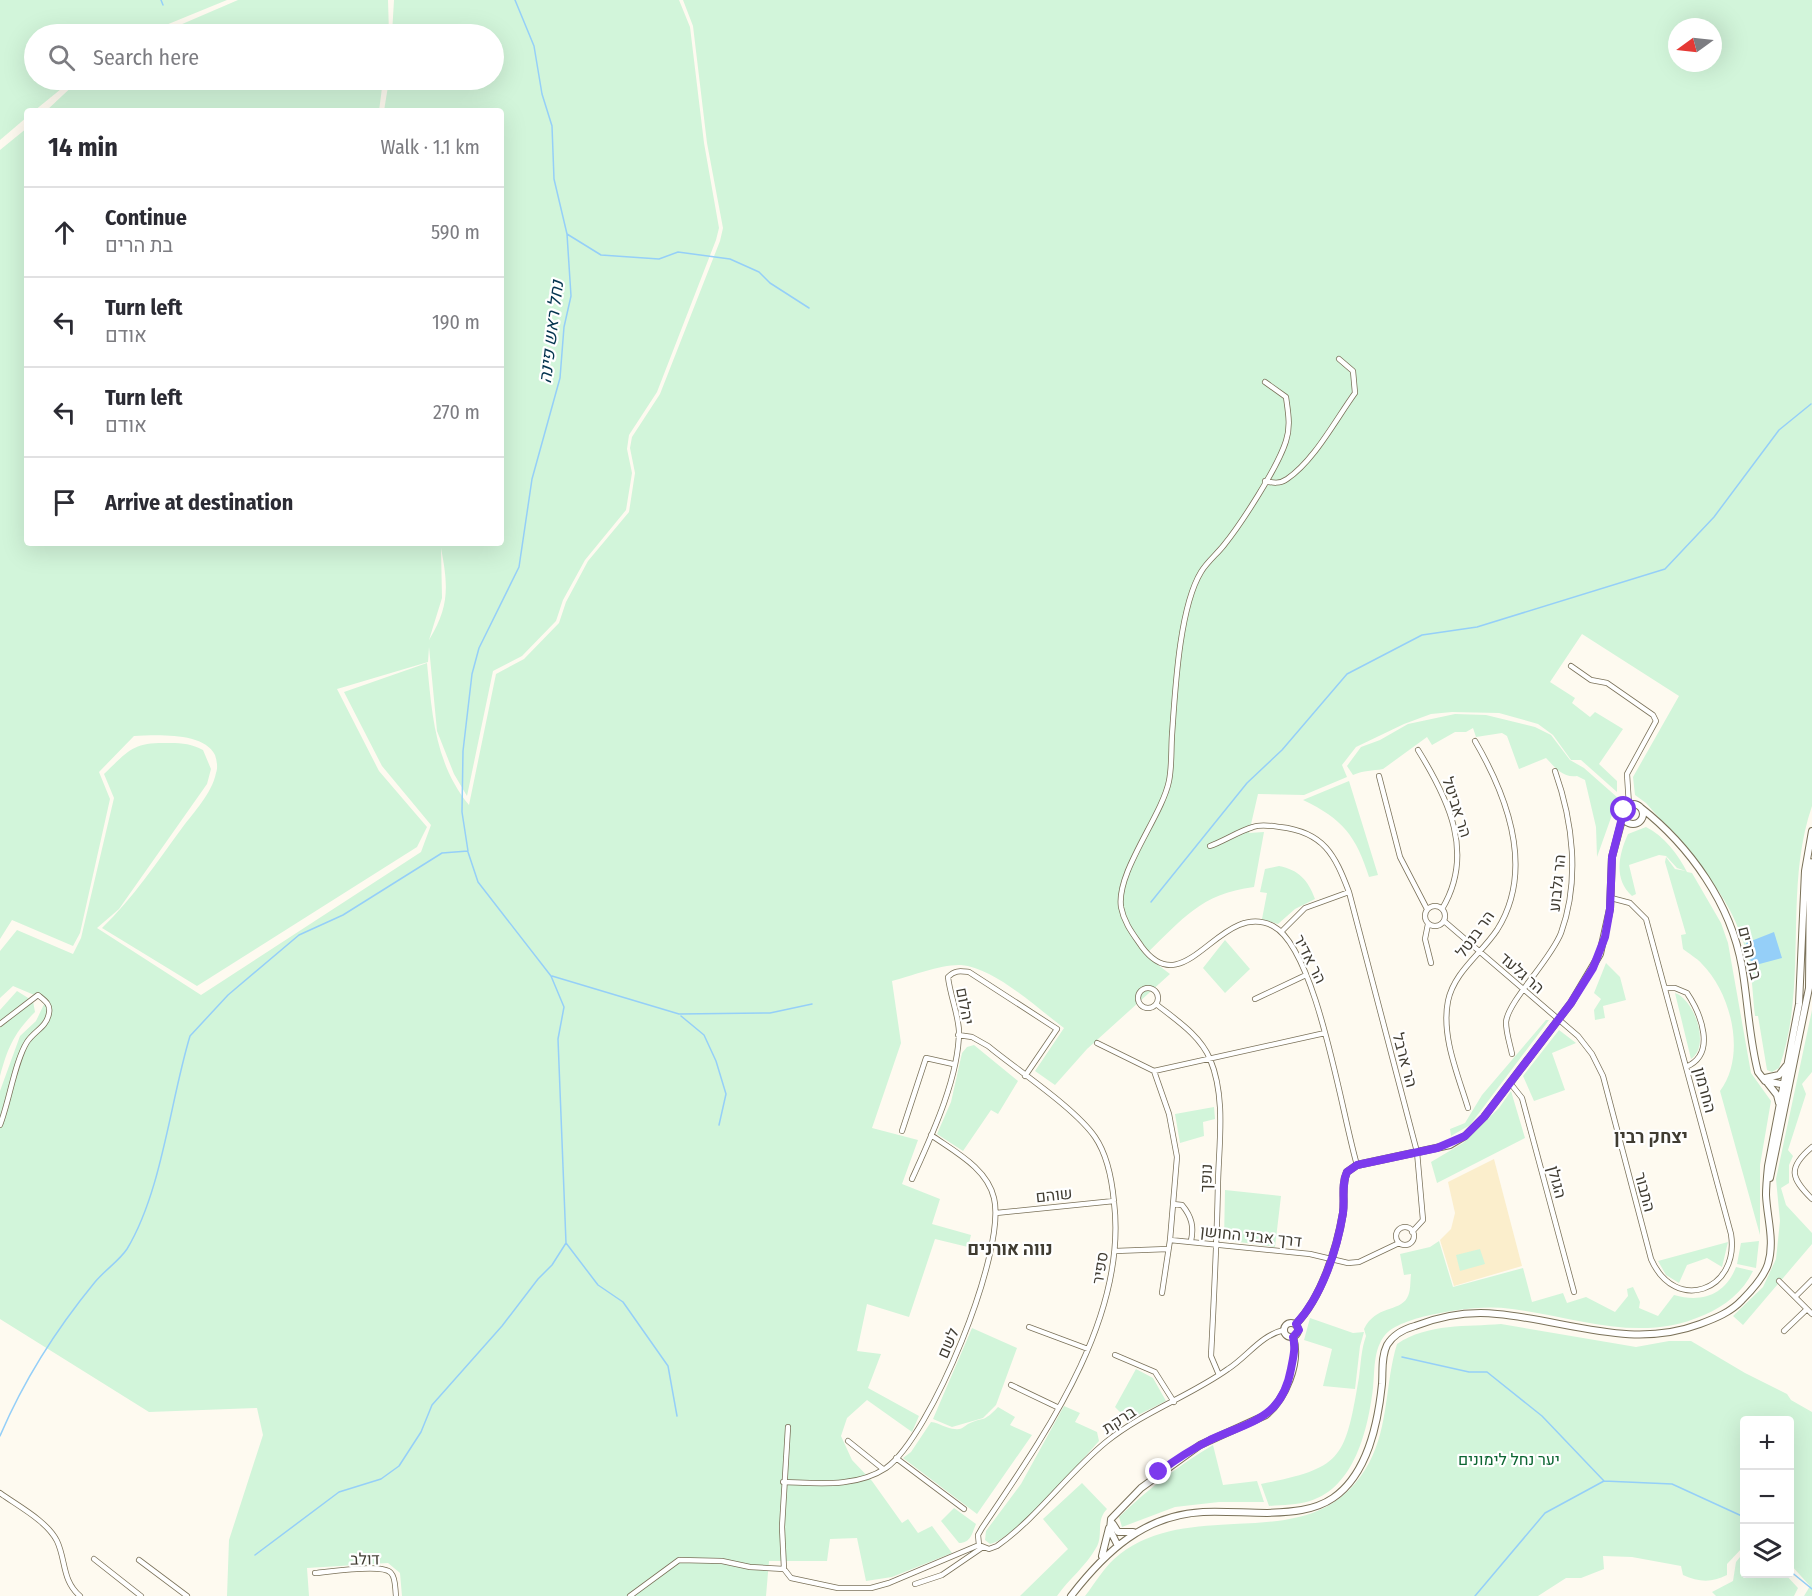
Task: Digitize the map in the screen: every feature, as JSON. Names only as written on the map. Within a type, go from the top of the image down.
[{"type":"main road","points":[[1296,1324],[1309,1309],[1319,1290],[1343,1215],[1344,1178],[1347,1172],[1357,1165],[1450,1145],[1465,1136],[1510,1083],[1584,982],[1600,954],[1611,898],[1612,857],[1624,810],[1629,805],[1640,807],[1643,815],[1635,823],[1623,829],[1617,840]]},
{"type":"main road","name":"בת הרים","points":[[1640,807],[1690,857],[1723,909],[1742,964],[1760,1074],[1777,1095],[1779,1107]]},
{"type":"main road","points":[[1623,816],[1635,823],[1649,821],[1660,826]]},
{"type":"main road","points":[[1071,1596],[1117,1544],[1164,1519],[1189,1513],[1289,1512],[1316,1507],[1336,1496],[1353,1479],[1366,1455],[1378,1412],[1384,1353],[1388,1344],[1401,1331],[1458,1315],[1495,1314],[1600,1333],[1641,1335],[1677,1332],[1729,1312],[1754,1287],[1768,1265],[1771,1231],[1766,1193],[1770,1151],[1779,1107],[1787,1085],[1801,988],[1806,871],[1812,831]]},
{"type":"main road","points":[[1766,1193],[1787,1085],[1810,988],[1812,838]]},
{"type":"main road","points":[[1810,952],[1812,972]]},
{"type":"main road","points":[[1801,988],[1810,988]]},
{"type":"main road","points":[[1803,1017],[1812,1001]]},
{"type":"main road","points":[[1760,1074],[1764,1078],[1775,1077],[1783,1071],[1789,1060]]},
{"type":"main road","points":[[1765,1081],[1787,1085]]},
{"type":"main road","points":[[1293,1337],[1288,1336],[1284,1330],[1289,1323],[1296,1324]]},
{"type":"main road","points":[[1293,1337],[1299,1330],[1296,1324]]},
{"type":"main road","points":[[1099,1562],[1106,1545],[1111,1521],[1141,1488],[1173,1462],[1200,1445],[1266,1416],[1276,1407],[1282,1400],[1289,1381],[1295,1346],[1293,1337]]},
{"type":"main road","points":[[1111,1521],[1113,1529],[1118,1532],[1140,1530]]},
{"type":"main road","points":[[1111,1521],[1117,1544]]},
{"type":"street","points":[[1265,482],[1275,483],[1286,480],[1304,464],[1355,393],[1353,371],[1339,359]]},
{"type":"street","name":"הר אדיר","points":[[1265,382],[1286,397],[1290,419],[1286,441],[1265,482],[1225,544],[1201,572],[1188,606],[1174,696],[1169,782],[1121,895],[1125,921],[1146,951],[1163,963],[1171,965],[1187,962],[1222,932],[1239,923],[1263,922],[1282,931],[1306,975],[1325,1033],[1357,1165]]},
{"type":"street","points":[[1571,666],[1591,680],[1607,683],[1655,718],[1655,729],[1627,774],[1629,805]]},
{"type":"street","name":"הר בנטל","points":[[1468,1108],[1450,1046],[1446,1014],[1454,984],[1497,931],[1508,903],[1513,844],[1511,819],[1503,797],[1475,741]]},
{"type":"street","name":"הר אביטל","points":[[1418,750],[1440,786],[1458,851],[1456,882],[1442,909]]},
{"type":"street","name":"הר גלבוע","points":[[1512,1054],[1506,1021],[1511,1007],[1550,955],[1561,933],[1568,907],[1572,834],[1568,810],[1556,771]]},
{"type":"street","points":[[1379,776],[1400,857],[1427,909],[1425,916],[1428,924],[1425,939],[1431,963]]},
{"type":"street","name":"הר ארבל","points":[[1210,846],[1252,827],[1295,829],[1317,839],[1331,851],[1349,892],[1417,1152],[1423,1220],[1412,1232]]},
{"type":"street","points":[[1282,931],[1305,908],[1349,892]]},
{"type":"street","name":"החרמון","points":[[1611,898],[1630,903],[1646,919],[1733,1248],[1730,1265],[1719,1280],[1694,1291]]},
{"type":"street","points":[[1427,909],[1436,906],[1442,909],[1444,921],[1435,927],[1428,924]]},
{"type":"street","name":"הר גלעד","points":[[1444,921],[1558,1020]]},
{"type":"street","name":"יהלום","points":[[912,1179],[945,1102],[953,1064],[958,1035],[948,977],[959,970],[986,981],[1056,1029],[1025,1076]]},
{"type":"street","points":[[1255,999],[1306,975]]},
{"type":"street","points":[[1149,987],[1156,991],[1159,997],[1156,1004],[1150,1008],[1143,1006],[1138,1001],[1141,991],[1149,987]]},
{"type":"street","points":[[1665,988],[1675,988],[1687,993],[1702,1024],[1704,1047],[1702,1054],[1699,1060],[1686,1067]]},
{"type":"street","points":[[0,1024],[38,995],[48,1004],[50,1010],[45,1024],[29,1039],[22,1050],[0,1125]]},
{"type":"street","name":"נופך","points":[[1156,1004],[1195,1036],[1210,1060],[1218,1088],[1220,1113],[1211,1356],[1219,1375]]},
{"type":"street","name":"התבור","points":[[1558,1020],[1586,1046],[1603,1076],[1655,1269],[1673,1287],[1694,1291]]},
{"type":"street","points":[[1097,1043],[1154,1071],[1325,1033]]},
{"type":"street","name":"ספיר","points":[[958,1035],[979,1040],[1075,1116],[1095,1137],[1106,1161],[1114,1201],[1115,1251],[1106,1303],[1088,1349],[1030,1456],[978,1535],[981,1546]]},
{"type":"street","points":[[902,1131],[926,1058],[953,1064]]},
{"type":"street","points":[[1154,1071],[1169,1114],[1177,1157],[1170,1239],[1162,1293]]},
{"type":"street","name":"הגולן","points":[[1510,1083],[1522,1098],[1574,1292]]},
{"type":"street","name":"לשם","points":[[783,1482],[844,1482],[861,1479],[883,1469],[896,1458],[923,1421],[963,1339],[982,1282],[996,1213],[994,1197],[985,1178],[972,1164],[931,1135]]},
{"type":"street","points":[[1812,1147],[1796,1164],[1794,1175],[1801,1188],[1812,1199]]},
{"type":"street","name":"שוהם","points":[[996,1213],[1114,1201]]},
{"type":"street","points":[[1173,1204],[1182,1205],[1190,1216],[1193,1223],[1191,1241]]},
{"type":"street","points":[[1406,1228],[1412,1232],[1413,1237],[1410,1244],[1399,1243],[1396,1238],[1398,1231],[1406,1228]]},
{"type":"street","name":"דרך אבני החושן","points":[[1170,1239],[1330,1257],[1354,1263],[1399,1243]]},
{"type":"street","points":[[1115,1251],[1168,1249]]},
{"type":"street","points":[[1795,1297],[1812,1280]]},
{"type":"street","points":[[1779,1281],[1812,1314]]},
{"type":"street","points":[[1784,1331],[1807,1309]]},
{"type":"street","points":[[1029,1327],[1088,1349]]},
{"type":"street","name":"ברקת","points":[[915,1584],[942,1575],[981,1546],[997,1546],[1106,1443],[1219,1375],[1268,1336],[1284,1330]]},
{"type":"street","points":[[1115,1355],[1155,1372],[1174,1402]]},
{"type":"street","points":[[1011,1385],[1057,1407]]},
{"type":"street","points":[[784,1569],[783,1482],[788,1427]]},
{"type":"street","points":[[848,1441],[883,1469]]},
{"type":"street","points":[[896,1458],[964,1509]]},
{"type":"street","points":[[0,1501],[2,1494],[50,1531],[58,1543],[66,1578],[80,1596]]},
{"type":"street","points":[[630,1596],[679,1560],[722,1561],[750,1567],[784,1569],[798,1581],[862,1589],[889,1583],[981,1546]]},
{"type":"street","points":[[94,1559],[141,1596]]},
{"type":"street","points":[[139,1560],[187,1596]]},
{"type":"street","name":"דולב","points":[[315,1573],[388,1570],[393,1574],[396,1596]]},
{"type":"shaded area","points":[[1494,1159],[1522,1266],[1454,1286],[1440,1240],[1451,1229],[1455,1213],[1448,1182]]},
{"type":"green space","points":[[0,0],[227,0],[168,24],[24,24],[24,90],[60,90],[38,108],[24,108],[24,120],[0,140]]},
{"type":"green space","points":[[238,0],[388,0],[389,24],[182,24]]},
{"type":"green space","points":[[394,0],[679,0],[690,27],[704,143],[719,228],[657,392],[629,435],[627,449],[632,473],[626,510],[585,560],[563,600],[556,621],[522,656],[493,671],[467,796],[454,774],[437,731],[429,647],[428,662],[337,689],[379,771],[427,827],[417,847],[197,986],[102,928],[134,892],[202,802],[211,788],[217,769],[215,755],[201,742],[179,736],[134,736],[99,772],[110,799],[80,933],[73,946],[12,920],[0,939],[0,150],[24,130],[24,546],[504,546],[504,108],[384,108],[387,90],[504,90],[504,24],[393,24]],"holes":[[[441,548],[446,584],[441,616],[429,640],[442,598]]]},
{"type":"green space","points":[[683,0],[1812,0],[1812,806],[1803,838],[1799,871],[1793,1003],[1788,1036],[1779,1068],[1772,1072],[1767,1070],[1758,1016],[1755,1016],[1751,976],[1736,922],[1724,900],[1695,859],[1646,803],[1635,795],[1633,777],[1679,696],[1582,634],[1550,682],[1575,698],[1572,703],[1590,717],[1595,712],[1623,729],[1599,764],[1617,781],[1617,792],[1581,760],[1571,760],[1553,735],[1538,724],[1499,713],[1452,712],[1431,714],[1356,747],[1342,765],[1347,777],[1304,795],[1258,794],[1249,833],[1264,832],[1254,887],[1235,890],[1206,902],[1182,920],[1145,955],[1170,974],[1087,1049],[1055,1085],[1035,1071],[1064,1028],[1001,981],[974,968],[953,965],[892,981],[901,1043],[872,1128],[918,1140],[902,1184],[940,1199],[932,1224],[971,1235],[968,1247],[935,1239],[909,1317],[867,1304],[857,1351],[881,1354],[868,1388],[919,1416],[912,1432],[867,1400],[847,1418],[841,1436],[852,1460],[872,1481],[902,1523],[908,1519],[918,1533],[932,1526],[952,1553],[892,1577],[866,1581],[857,1538],[830,1539],[827,1561],[769,1561],[766,1596],[402,1596],[400,1573],[388,1563],[307,1568],[309,1596],[227,1596],[229,1540],[263,1435],[257,1408],[149,1412],[0,1319],[0,1091],[20,1036],[36,1021],[46,1000],[13,986],[0,998],[0,951],[17,930],[73,954],[81,938],[114,798],[104,774],[127,753],[140,746],[170,743],[195,746],[203,750],[211,769],[207,784],[119,909],[97,928],[201,995],[421,852],[431,825],[382,766],[344,692],[427,663],[434,720],[442,756],[449,773],[469,805],[496,674],[524,659],[559,623],[566,602],[588,561],[629,512],[635,473],[630,448],[632,437],[660,394],[720,241],[723,228],[707,143],[693,26]]},
{"type":"green space","points":[[68,90],[382,90],[379,108],[49,108]]},
{"type":"green space","points":[[1455,714],[1486,715],[1535,727],[1551,735],[1570,760],[1584,768],[1618,798],[1597,857],[1596,827],[1585,780],[1563,774],[1546,758],[1519,769],[1507,736],[1502,733],[1476,737],[1473,728],[1466,732],[1455,732],[1432,745],[1427,737],[1383,769],[1353,775],[1347,766],[1361,747],[1380,740],[1408,724]]},
{"type":"green space","points":[[1349,781],[1378,875],[1369,877],[1359,850],[1338,822],[1303,800]]},
{"type":"green space","points":[[1646,827],[1665,840],[1687,872],[1692,873],[1721,923],[1728,943],[1751,1073],[1771,1101],[1760,1165],[1760,1235],[1720,1091],[1733,1060],[1734,1043],[1728,1007],[1712,976],[1700,962],[1683,949],[1681,935],[1686,934],[1665,862],[1666,857],[1675,869],[1686,871],[1677,868],[1666,856],[1659,855],[1629,865],[1636,894],[1632,896],[1622,882],[1620,858],[1628,834]]},
{"type":"green space","points":[[1279,866],[1292,870],[1302,877],[1315,899],[1295,909],[1278,924],[1262,919],[1267,893],[1260,892],[1265,869]]},
{"type":"green space","points":[[1225,940],[1250,969],[1225,993],[1203,968]]},
{"type":"green space","points":[[1606,963],[1620,977],[1626,1000],[1603,1006],[1605,1018],[1595,1020],[1594,1010],[1601,999],[1594,993]]},
{"type":"green space","points":[[17,991],[33,1001],[35,1012],[13,1041],[0,1076],[0,1010]]},
{"type":"green space","points":[[1675,993],[1688,1004],[1698,1023],[1700,1044],[1697,1053],[1691,1059]]},
{"type":"green space","points":[[1812,1010],[1812,1072],[1802,1084],[1806,1094],[1788,1150],[1793,1156],[1789,1165],[1789,1183],[1781,1188],[1786,1205],[1812,1233],[1812,1244],[1743,1325],[1733,1316],[1763,1287],[1776,1259],[1780,1221],[1776,1179]]},
{"type":"green space","points":[[1546,1020],[1549,1020],[1470,1125],[1451,1136],[1450,1129],[1465,1123],[1482,1095]]},
{"type":"green space","points":[[1559,1030],[1576,1043],[1552,1053],[1565,1090],[1534,1101],[1523,1076]]},
{"type":"green space","points":[[974,1045],[1018,1081],[998,1114],[991,1110],[963,1151],[937,1134],[951,1102],[962,1053],[967,1047]]},
{"type":"green space","points":[[1511,1091],[1525,1138],[1437,1183],[1431,1162],[1463,1143],[1499,1108]]},
{"type":"green space","points":[[1214,1107],[1215,1119],[1203,1122],[1204,1136],[1180,1143],[1175,1114]]},
{"type":"green space","points":[[1225,1190],[1281,1196],[1275,1247],[1224,1240]]},
{"type":"green space","points":[[1439,1241],[1453,1287],[1523,1268],[1532,1302],[1563,1293],[1567,1303],[1586,1297],[1615,1312],[1628,1296],[1627,1289],[1633,1287],[1640,1302],[1639,1308],[1658,1316],[1674,1295],[1694,1298],[1711,1295],[1726,1284],[1736,1267],[1753,1271],[1739,1292],[1719,1307],[1680,1323],[1656,1327],[1608,1326],[1512,1309],[1490,1308],[1437,1314],[1398,1325],[1385,1335],[1378,1347],[1363,1438],[1348,1470],[1325,1494],[1310,1501],[1269,1506],[1261,1484],[1309,1472],[1324,1465],[1336,1455],[1349,1426],[1354,1404],[1366,1336],[1364,1329],[1375,1316],[1403,1302],[1409,1293],[1411,1274],[1404,1275],[1400,1254],[1430,1247]]},
{"type":"green space","points":[[1759,1241],[1756,1268],[1737,1264],[1741,1243]]},
{"type":"green space","points":[[1728,1242],[1722,1267],[1707,1258],[1687,1265],[1679,1283],[1666,1275],[1658,1261]]},
{"type":"green space","points":[[1480,1249],[1485,1264],[1460,1271],[1456,1255]]},
{"type":"green space","points":[[1310,1318],[1353,1333],[1364,1332],[1355,1389],[1323,1386],[1332,1349],[1304,1340]]},
{"type":"green space","name":"יער נחל לימונים","points":[[1501,1324],[1636,1347],[1669,1341],[1691,1341],[1745,1373],[1787,1394],[1791,1400],[1812,1412],[1812,1596],[1804,1596],[1810,1586],[1794,1568],[1794,1416],[1740,1416],[1740,1550],[1727,1564],[1727,1575],[1716,1579],[1705,1581],[1683,1575],[1681,1566],[1632,1557],[1603,1556],[1604,1569],[1581,1578],[1566,1578],[1538,1596],[1085,1596],[1115,1558],[1151,1537],[1184,1528],[1287,1519],[1318,1511],[1346,1493],[1369,1463],[1375,1449],[1380,1434],[1397,1344],[1422,1332],[1461,1326]]},
{"type":"green space","points":[[972,1328],[1017,1348],[996,1405],[983,1418],[952,1427],[933,1419]]},
{"type":"green space","points":[[1136,1369],[1153,1378],[1166,1401],[1128,1420],[1115,1407]]},
{"type":"green space","points":[[1064,1406],[1080,1413],[1075,1422],[1097,1432],[1099,1441],[1029,1515],[1000,1540],[990,1544],[985,1540],[986,1531],[1021,1484]]},
{"type":"green space","points":[[998,1407],[1015,1417],[1010,1425],[1032,1435],[977,1514],[903,1458],[911,1452],[931,1422],[959,1429],[986,1418]]},
{"type":"green space","points":[[1213,1445],[1223,1485],[1257,1481],[1264,1502],[1219,1502],[1175,1507],[1122,1527],[1119,1517],[1130,1507],[1176,1469]]},
{"type":"green space","points":[[1082,1483],[1107,1509],[1101,1518],[1096,1548],[1057,1596],[1020,1596],[1068,1549],[1043,1519]]},
{"type":"green space","points":[[954,1508],[976,1524],[970,1537],[963,1543],[959,1543],[941,1521]]},
{"type":"green space","points":[[1740,1557],[1740,1578],[1789,1578],[1798,1588],[1794,1596],[1716,1596],[1712,1592],[1733,1581],[1736,1562]]},
{"type":"water","points":[[1774,932],[1782,958],[1752,966],[1746,943]]},
{"type":"waterway","points":[[161,0],[163,5]]},
{"type":"waterway","name":"נחל ראש פינה","points":[[0,1436],[19,1395],[55,1336],[95,1282],[124,1253],[139,1226],[157,1174],[190,1036],[228,995],[299,935],[343,915],[442,853],[468,851],[462,812],[463,751],[472,674],[479,648],[519,567],[532,479],[560,378],[564,327],[571,296],[567,234],[554,179],[552,126],[542,94],[534,46],[515,0]]},
{"type":"waterway","points":[[567,234],[601,255],[659,259],[678,252],[730,259],[759,272],[770,283],[809,308]]},
{"type":"waterway","points":[[1151,902],[1247,783],[1282,750],[1347,674],[1422,635],[1477,627],[1665,569],[1714,517],[1779,430],[1811,404]]},
{"type":"waterway","points":[[255,1555],[339,1492],[381,1479],[399,1466],[421,1432],[432,1405],[502,1326],[538,1279],[552,1265],[566,1243],[558,1039],[564,1007],[551,976],[478,882],[468,852]]},
{"type":"waterway","points":[[552,976],[679,1014],[770,1013],[812,1004]]},
{"type":"waterway","points":[[681,1016],[704,1035],[716,1061],[726,1094],[719,1125]]},
{"type":"waterway","points":[[566,1243],[598,1285],[623,1302],[668,1366],[677,1416]]},
{"type":"waterway","points":[[1402,1357],[1469,1372],[1487,1372],[1542,1416],[1604,1481]]},
{"type":"waterway","points":[[1475,1596],[1545,1513],[1604,1481],[1672,1484],[1740,1515]]},
{"type":"waterway","points":[[1794,1574],[1812,1589]]},
{"type":"district","name":"יצחק רבין","points":[[1651,1137]]},
{"type":"district","name":"נווה אורנים","points":[[1010,1249]]},
{"type":"route","points":[[1159,1472],[1200,1445],[1266,1416],[1282,1400],[1289,1381],[1294,1353],[1293,1337],[1299,1330],[1296,1324],[1309,1309],[1319,1290],[1343,1215],[1343,1184],[1347,1172],[1357,1165],[1450,1145],[1465,1136],[1484,1117],[1571,1003],[1593,968],[1605,937],[1610,909],[1612,857],[1624,810]]}]
